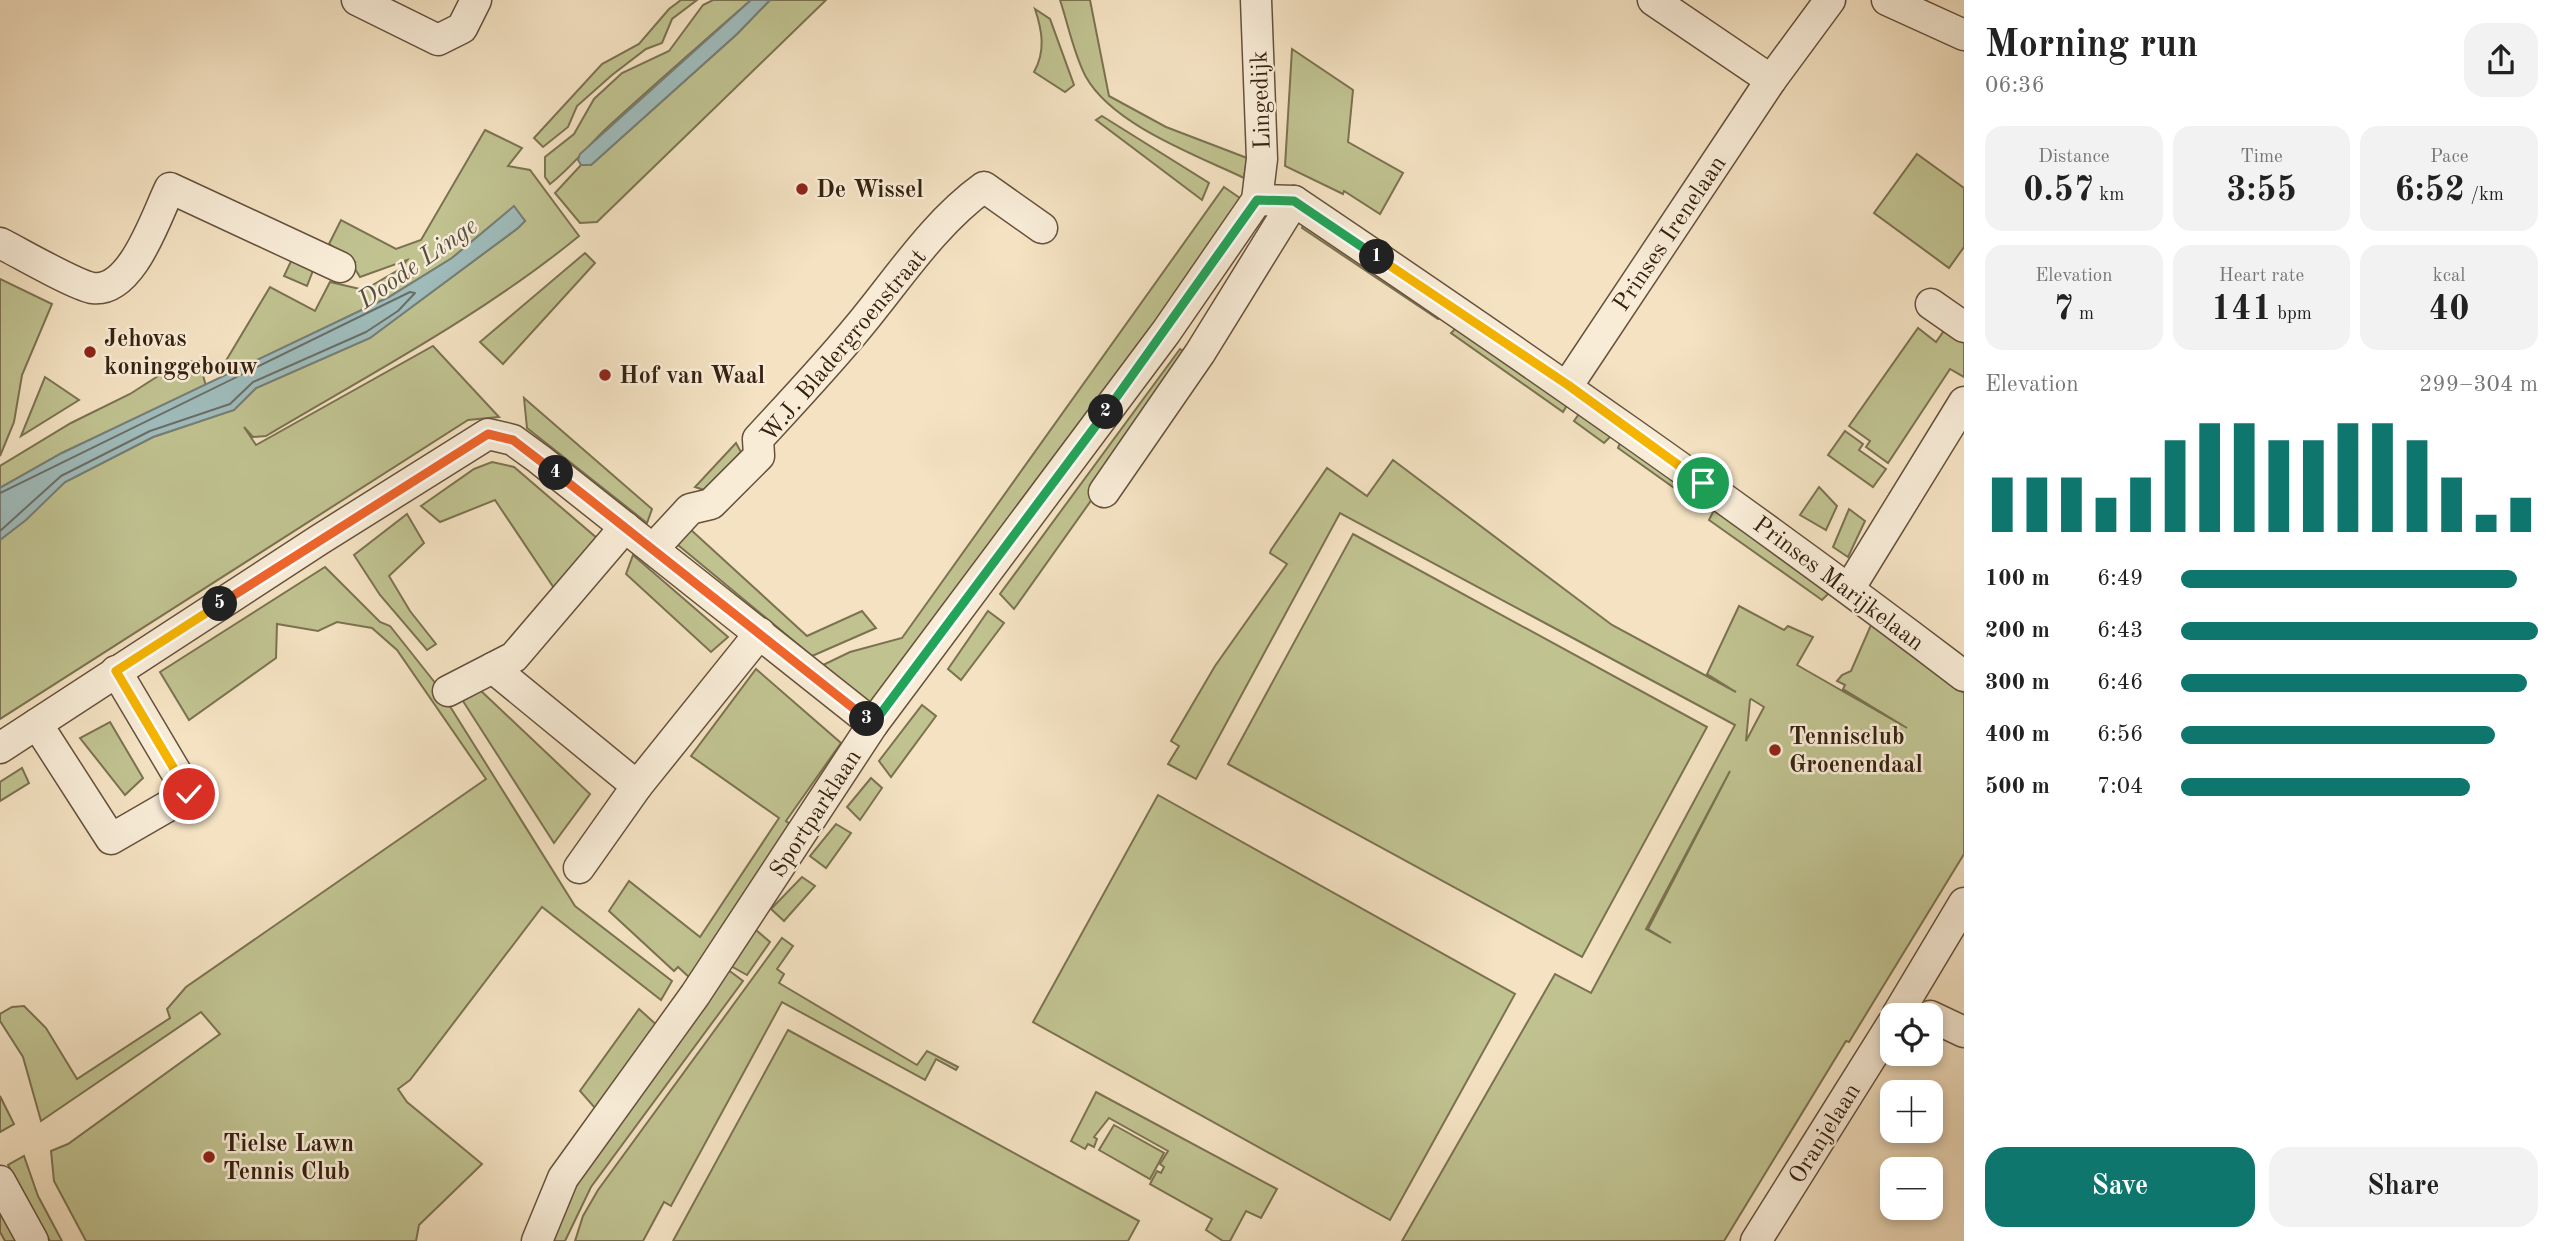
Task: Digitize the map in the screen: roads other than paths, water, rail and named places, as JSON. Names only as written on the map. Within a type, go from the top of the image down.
[{"type":"street","points":[[357,0],[438,40],[461,28],[476,0]]},
{"type":"street","name":"Lingedijk","points":[[1256,0],[1262,159],[1257,200]]},
{"type":"street","points":[[1653,0],[1771,80]]},
{"type":"street","name":"Prinses Irenelaan","points":[[1568,385],[1771,80],[1830,0]]},
{"type":"street","points":[[1887,0],[1964,35]]},
{"type":"street","name":"W.J. Bladergroenstraat","points":[[654,548],[690,509],[711,504],[759,456],[758,439],[847,341],[951,213],[965,201],[984,187],[1042,228]]},
{"type":"street","points":[[0,243],[93,288],[111,285],[132,268],[170,188],[340,267]]},
{"type":"street","points":[[1257,200],[1294,201]]},
{"type":"street","name":"Sportparklaan","points":[[537,1241],[563,1178],[695,995],[873,724],[1166,332],[1257,200]]},
{"type":"street","points":[[1104,492],[1200,353],[1294,201]]},
{"type":"street","name":"Prinses Marijkelaan","points":[[1294,201],[1568,385],[1964,676]]},
{"type":"street","points":[[1931,304],[1964,327]]},
{"type":"street","points":[[1166,332],[1200,353]]},
{"type":"street","points":[[1849,589],[1964,402]]},
{"type":"street","points":[[0,748],[488,434],[513,440],[654,548],[873,724]]},
{"type":"street","points":[[448,691],[514,657],[625,527]]},
{"type":"street","points":[[579,868],[637,786],[760,633]]},
{"type":"street","points":[[493,668],[637,786]]},
{"type":"street","points":[[37,724],[111,839],[189,794],[116,671]]},
{"type":"street","name":"Oranjelaan","points":[[1917,1003],[1964,903]]},
{"type":"street","points":[[1943,1025],[1964,1032]]},
{"type":"street","name":"Oranjelaan","points":[[1756,1241],[1880,1060]]},
{"type":"street","points":[[0,1181],[33,1241]]},
{"type":"water","points":[[751,0],[770,0],[737,34],[591,165],[581,165],[578,160],[580,154]]},
{"type":"water","points":[[514,206],[525,221],[518,228],[370,338],[256,388],[234,410],[153,437],[65,482],[26,520],[0,540],[0,488],[62,453],[389,297],[452,258]]},
{"type":"place","name":"De Wissel","points":[[802,189]]},
{"type":"place","name":"Jehovas koninggebouw","points":[[90,352]]},
{"type":"place","name":"Hof van Waal","points":[[605,375]]},
{"type":"place","name":"Tennisclub Groenendaal","points":[[1775,750]]},
{"type":"place","name":"Tielse Lawn Tennis Club","points":[[209,1157]]},
{"type":"water label","name":"Doode Linge","points":[[417,262]]}]
